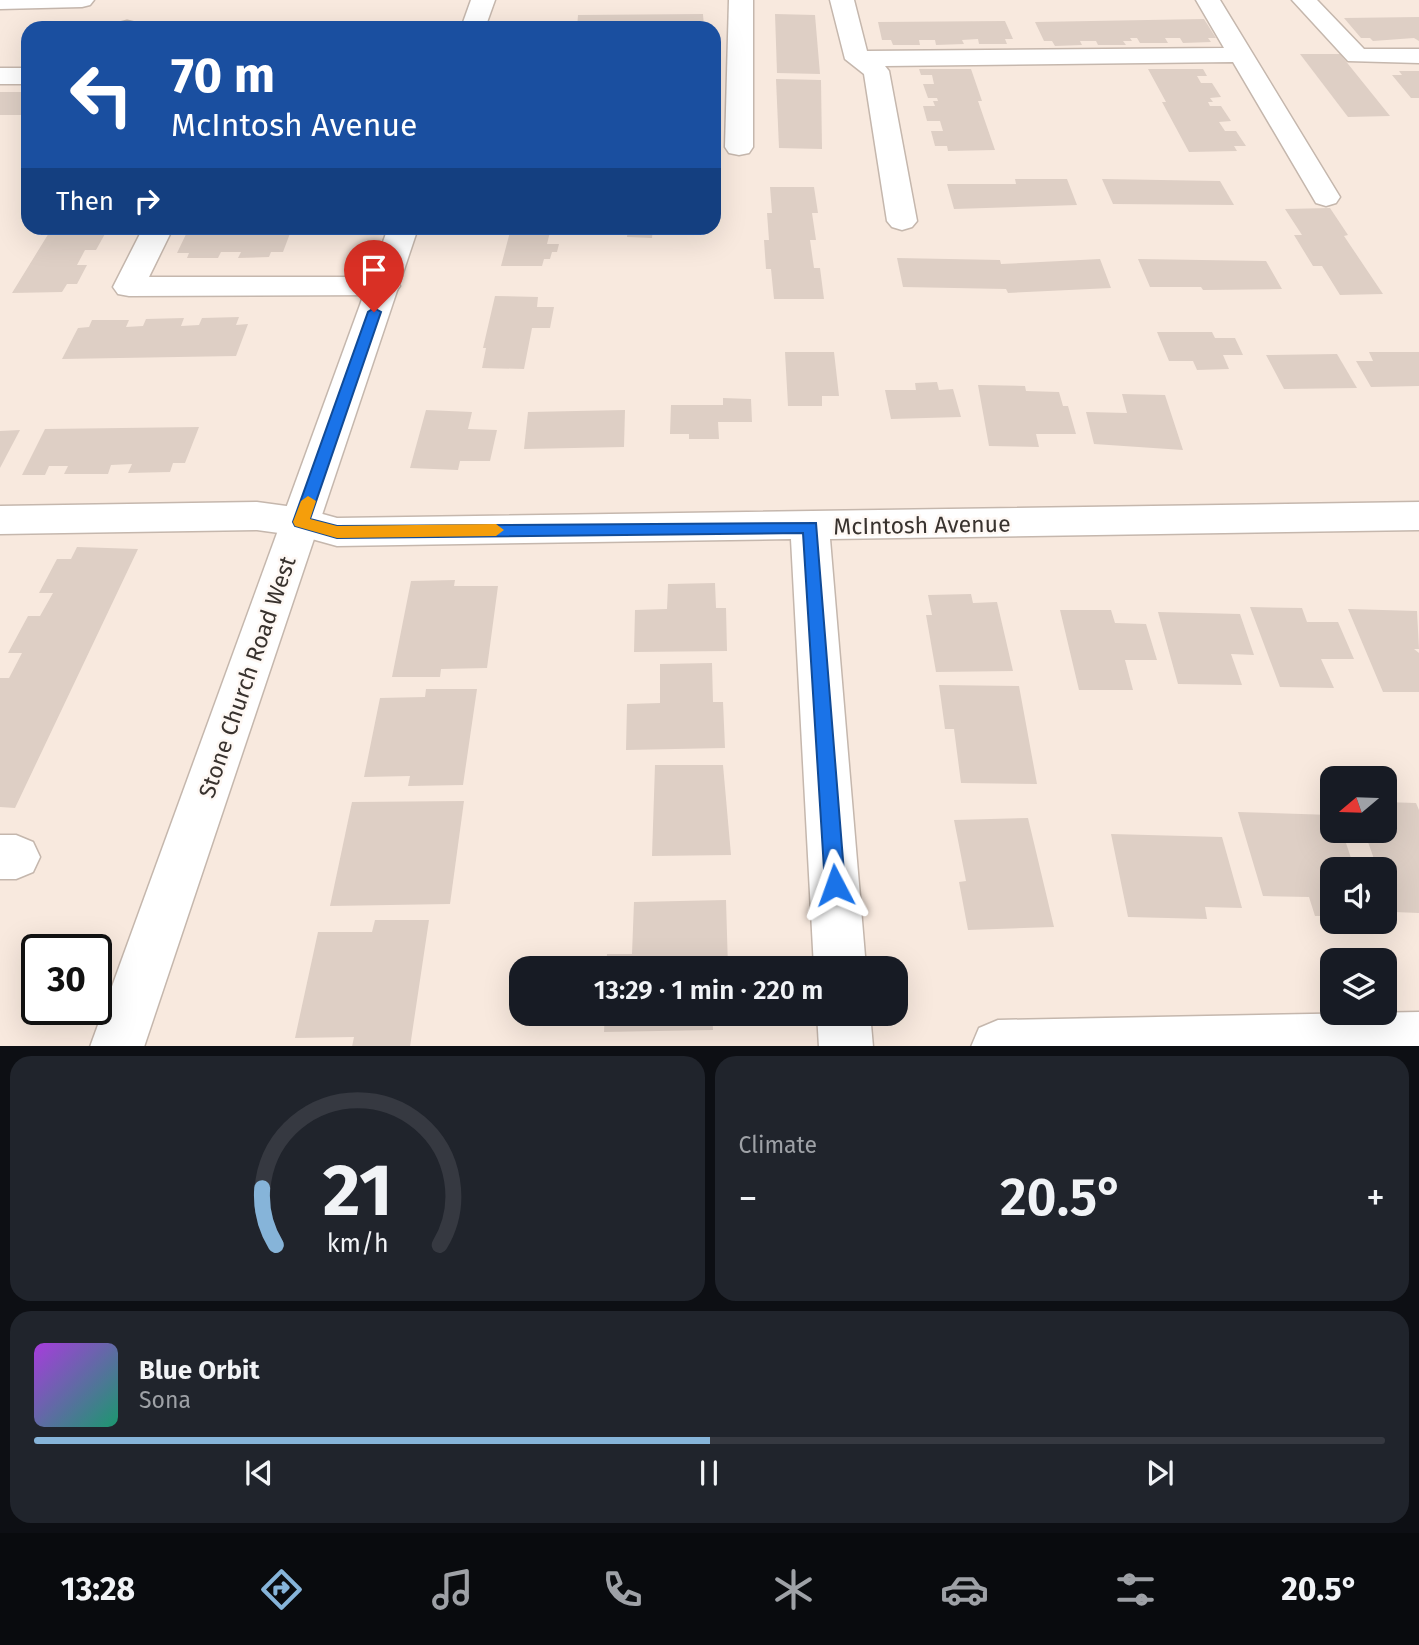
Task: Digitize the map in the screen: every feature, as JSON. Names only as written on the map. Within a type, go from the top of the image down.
[{"type":"street","points":[[0,2],[82,0]]},
{"type":"street","points":[[476,21],[483,0]]},
{"type":"street","points":[[739,146],[741,0]]},
{"type":"street","points":[[842,0],[857,59],[876,71],[902,220]]},
{"type":"street","points":[[1208,0],[1326,197]]},
{"type":"street","points":[[1304,0],[1357,56],[1419,56]]},
{"type":"street","points":[[721,51],[741,51]]},
{"type":"street","points":[[857,59],[1240,55]]},
{"type":"street","points":[[0,76],[21,76]]},
{"type":"street","points":[[155,235],[129,287],[384,286]]},
{"type":"street","name":"Stone Church Road West","points":[[117,1046],[401,235]]},
{"type":"street","name":"McIntosh Avenue","points":[[6,530],[257,516],[301,522],[337,532],[1419,516]]},
{"type":"street","points":[[810,527],[839,956]]},
{"type":"street","points":[[844,1026],[846,1046]]},
{"type":"street","points":[[998,1046],[1419,1040]]},
{"type":"building","points":[[703,14],[704,21],[578,21],[578,15]]},
{"type":"building","points":[[775,14],[815,15],[820,74],[777,73]]},
{"type":"building","points":[[1419,17],[1419,41],[1414,38],[1373,41],[1370,38],[1361,38],[1344,18]]},
{"type":"building","points":[[1204,19],[1216,38],[1208,38],[1211,42],[1183,43],[1180,38],[1165,38],[1168,43],[1140,43],[1137,38],[1130,38],[1132,41],[1123,41],[1126,45],[1098,45],[1096,41],[1080,41],[1082,45],[1055,46],[1052,41],[1044,41],[1035,22]]},
{"type":"building","points":[[1005,21],[1013,39],[1005,39],[1007,44],[979,44],[978,39],[962,40],[964,44],[936,45],[935,40],[919,40],[920,45],[893,45],[891,40],[882,40],[878,22]]},
{"type":"building","points":[[1300,54],[1340,54],[1390,116],[1348,117]]},
{"type":"building","points":[[919,69],[971,69],[982,101],[978,101],[995,150],[948,151],[947,146],[935,146],[931,131],[943,131],[940,121],[927,121],[923,106],[935,106],[933,101],[938,101],[937,98],[928,98],[923,84],[934,84],[932,75],[921,75]]},
{"type":"building","points":[[1148,69],[1203,69],[1207,76],[1197,76],[1201,83],[1212,83],[1221,97],[1210,98],[1213,102],[1208,102],[1210,106],[1221,106],[1231,121],[1219,122],[1225,131],[1236,131],[1246,146],[1234,146],[1237,151],[1189,152]]},
{"type":"building","points":[[1399,71],[1419,71],[1419,98],[1411,98],[1392,75],[1402,75]]},
{"type":"building","points":[[776,79],[821,80],[822,149],[779,148]]},
{"type":"building","points":[[0,92],[21,92],[21,115],[0,115]]},
{"type":"building","points":[[1015,179],[1067,179],[1077,205],[954,209],[947,184],[1016,184]]},
{"type":"building","points":[[1102,179],[1220,181],[1234,205],[1113,204]]},
{"type":"building","points":[[770,187],[814,187],[818,213],[812,213],[816,240],[810,240],[814,268],[820,268],[824,299],[774,299],[771,269],[766,269],[764,240],[769,240],[767,213],[772,213]]},
{"type":"building","points":[[1330,208],[1348,235],[1344,236],[1383,294],[1340,295],[1322,266],[1313,266],[1294,235],[1302,235],[1285,209]]},
{"type":"building","points":[[48,235],[104,235],[96,250],[85,250],[77,265],[87,265],[77,284],[67,284],[62,292],[12,293]]},
{"type":"building","points":[[186,235],[289,235],[283,252],[271,252],[269,257],[238,258],[241,252],[221,252],[218,258],[187,258],[189,253],[177,253]]},
{"type":"building","points":[[509,235],[549,235],[547,244],[559,244],[557,252],[552,252],[550,259],[544,259],[542,266],[501,266]]},
{"type":"building","points":[[627,235],[652,235],[652,238]]},
{"type":"building","points":[[897,258],[1000,260],[1001,264],[1100,259],[1111,288],[1008,293],[1006,289],[903,287]]},
{"type":"building","points":[[1138,259],[1266,261],[1282,289],[1203,290],[1201,287],[1150,287]]},
{"type":"building","points":[[495,296],[538,297],[537,307],[554,307],[550,328],[532,328],[524,369],[482,368],[486,348],[483,348]]},
{"type":"building","points":[[239,317],[236,325],[248,324],[236,356],[62,359],[78,328],[89,327],[92,320],[129,320],[126,327],[143,326],[146,319],[184,318],[181,326],[199,325],[202,318]]},
{"type":"building","points":[[1157,332],[1212,332],[1215,338],[1235,338],[1243,355],[1223,355],[1229,369],[1197,370],[1193,361],[1169,361]]},
{"type":"building","points":[[785,352],[834,352],[839,396],[822,396],[822,406],[788,406]]},
{"type":"building","points":[[1369,352],[1419,352],[1419,386],[1371,387],[1356,361],[1373,361]]},
{"type":"building","points":[[1337,354],[1357,388],[1284,389],[1266,355]]},
{"type":"building","points":[[937,382],[939,390],[953,389],[961,417],[891,419],[885,390],[916,390],[915,383]]},
{"type":"building","points":[[978,385],[1025,386],[1026,391],[1059,392],[1063,406],[1068,406],[1076,434],[1036,434],[1039,447],[989,446]]},
{"type":"building","points":[[1122,394],[1165,395],[1183,450],[1094,444],[1086,412],[1127,413]]},
{"type":"building","points":[[723,398],[751,399],[752,422],[718,422],[719,439],[689,439],[689,434],[670,434],[671,405],[723,405]]},
{"type":"building","points":[[426,410],[472,412],[468,429],[497,430],[490,461],[460,461],[458,470],[410,468]]},
{"type":"building","points":[[625,410],[624,447],[524,449],[528,412]]},
{"type":"building","points":[[199,427],[185,463],[173,463],[170,472],[128,473],[132,464],[111,465],[108,474],[64,474],[68,466],[49,466],[45,475],[22,475],[45,429]]},
{"type":"building","points":[[20,430],[0,468],[0,431]]},
{"type":"building","points":[[77,547],[138,549],[15,808],[0,807],[0,678],[9,678],[22,653],[8,653],[28,616],[40,616],[53,593],[39,593],[57,559],[71,559]]},
{"type":"building","points":[[455,580],[454,586],[498,586],[487,668],[441,669],[440,677],[392,677],[411,581]]},
{"type":"building","points":[[715,583],[716,608],[726,608],[727,651],[634,652],[635,610],[667,609],[668,584]]},
{"type":"building","points":[[971,594],[973,603],[997,602],[1013,671],[936,672],[926,615],[932,615],[928,595]]},
{"type":"building","points":[[1250,607],[1302,608],[1307,622],[1338,622],[1354,659],[1321,659],[1334,688],[1280,687]]},
{"type":"building","points":[[1348,609],[1417,611],[1419,649],[1414,649],[1419,653],[1419,692],[1383,692]]},
{"type":"building","points":[[1060,610],[1111,610],[1115,623],[1146,624],[1157,660],[1125,660],[1133,690],[1079,690]]},
{"type":"building","points":[[1158,612],[1240,614],[1254,655],[1231,654],[1242,685],[1178,684]]},
{"type":"building","points":[[712,663],[713,702],[723,702],[725,748],[626,750],[627,704],[660,703],[660,664]]},
{"type":"building","points":[[939,685],[1019,686],[1037,784],[961,783],[954,729],[945,729]]},
{"type":"building","points":[[426,689],[477,689],[463,785],[408,786],[410,776],[364,777],[380,698],[425,697]]},
{"type":"building","points":[[655,765],[723,765],[731,855],[652,856]]},
{"type":"building","points":[[464,801],[450,904],[330,906],[352,802]]},
{"type":"building","points":[[1397,802],[1416,803],[1419,810],[1419,913],[1397,912],[1397,857],[1373,857],[1369,844],[1397,843]]},
{"type":"building","points":[[1238,812],[1320,815],[1320,844],[1346,844],[1351,857],[1320,857],[1320,916],[1315,916],[1309,897],[1263,896]]},
{"type":"building","points":[[1028,818],[1054,927],[968,930],[959,882],[966,881],[954,820]]},
{"type":"building","points":[[1111,834],[1222,837],[1242,908],[1205,907],[1207,919],[1128,917]]},
{"type":"building","points":[[726,900],[728,956],[607,956],[632,954],[634,902]]},
{"type":"building","points":[[375,920],[429,920],[410,1046],[352,1046],[354,1037],[295,1038],[318,932],[372,932]]},
{"type":"building","points":[[604,1026],[713,1026],[713,1030],[604,1032]]},
{"type":"slow traffic","points":[[308,501],[301,522],[337,532],[496,530]]},
{"type":"route","points":[[374,312],[301,522],[337,532],[810,527],[835,885]]}]
